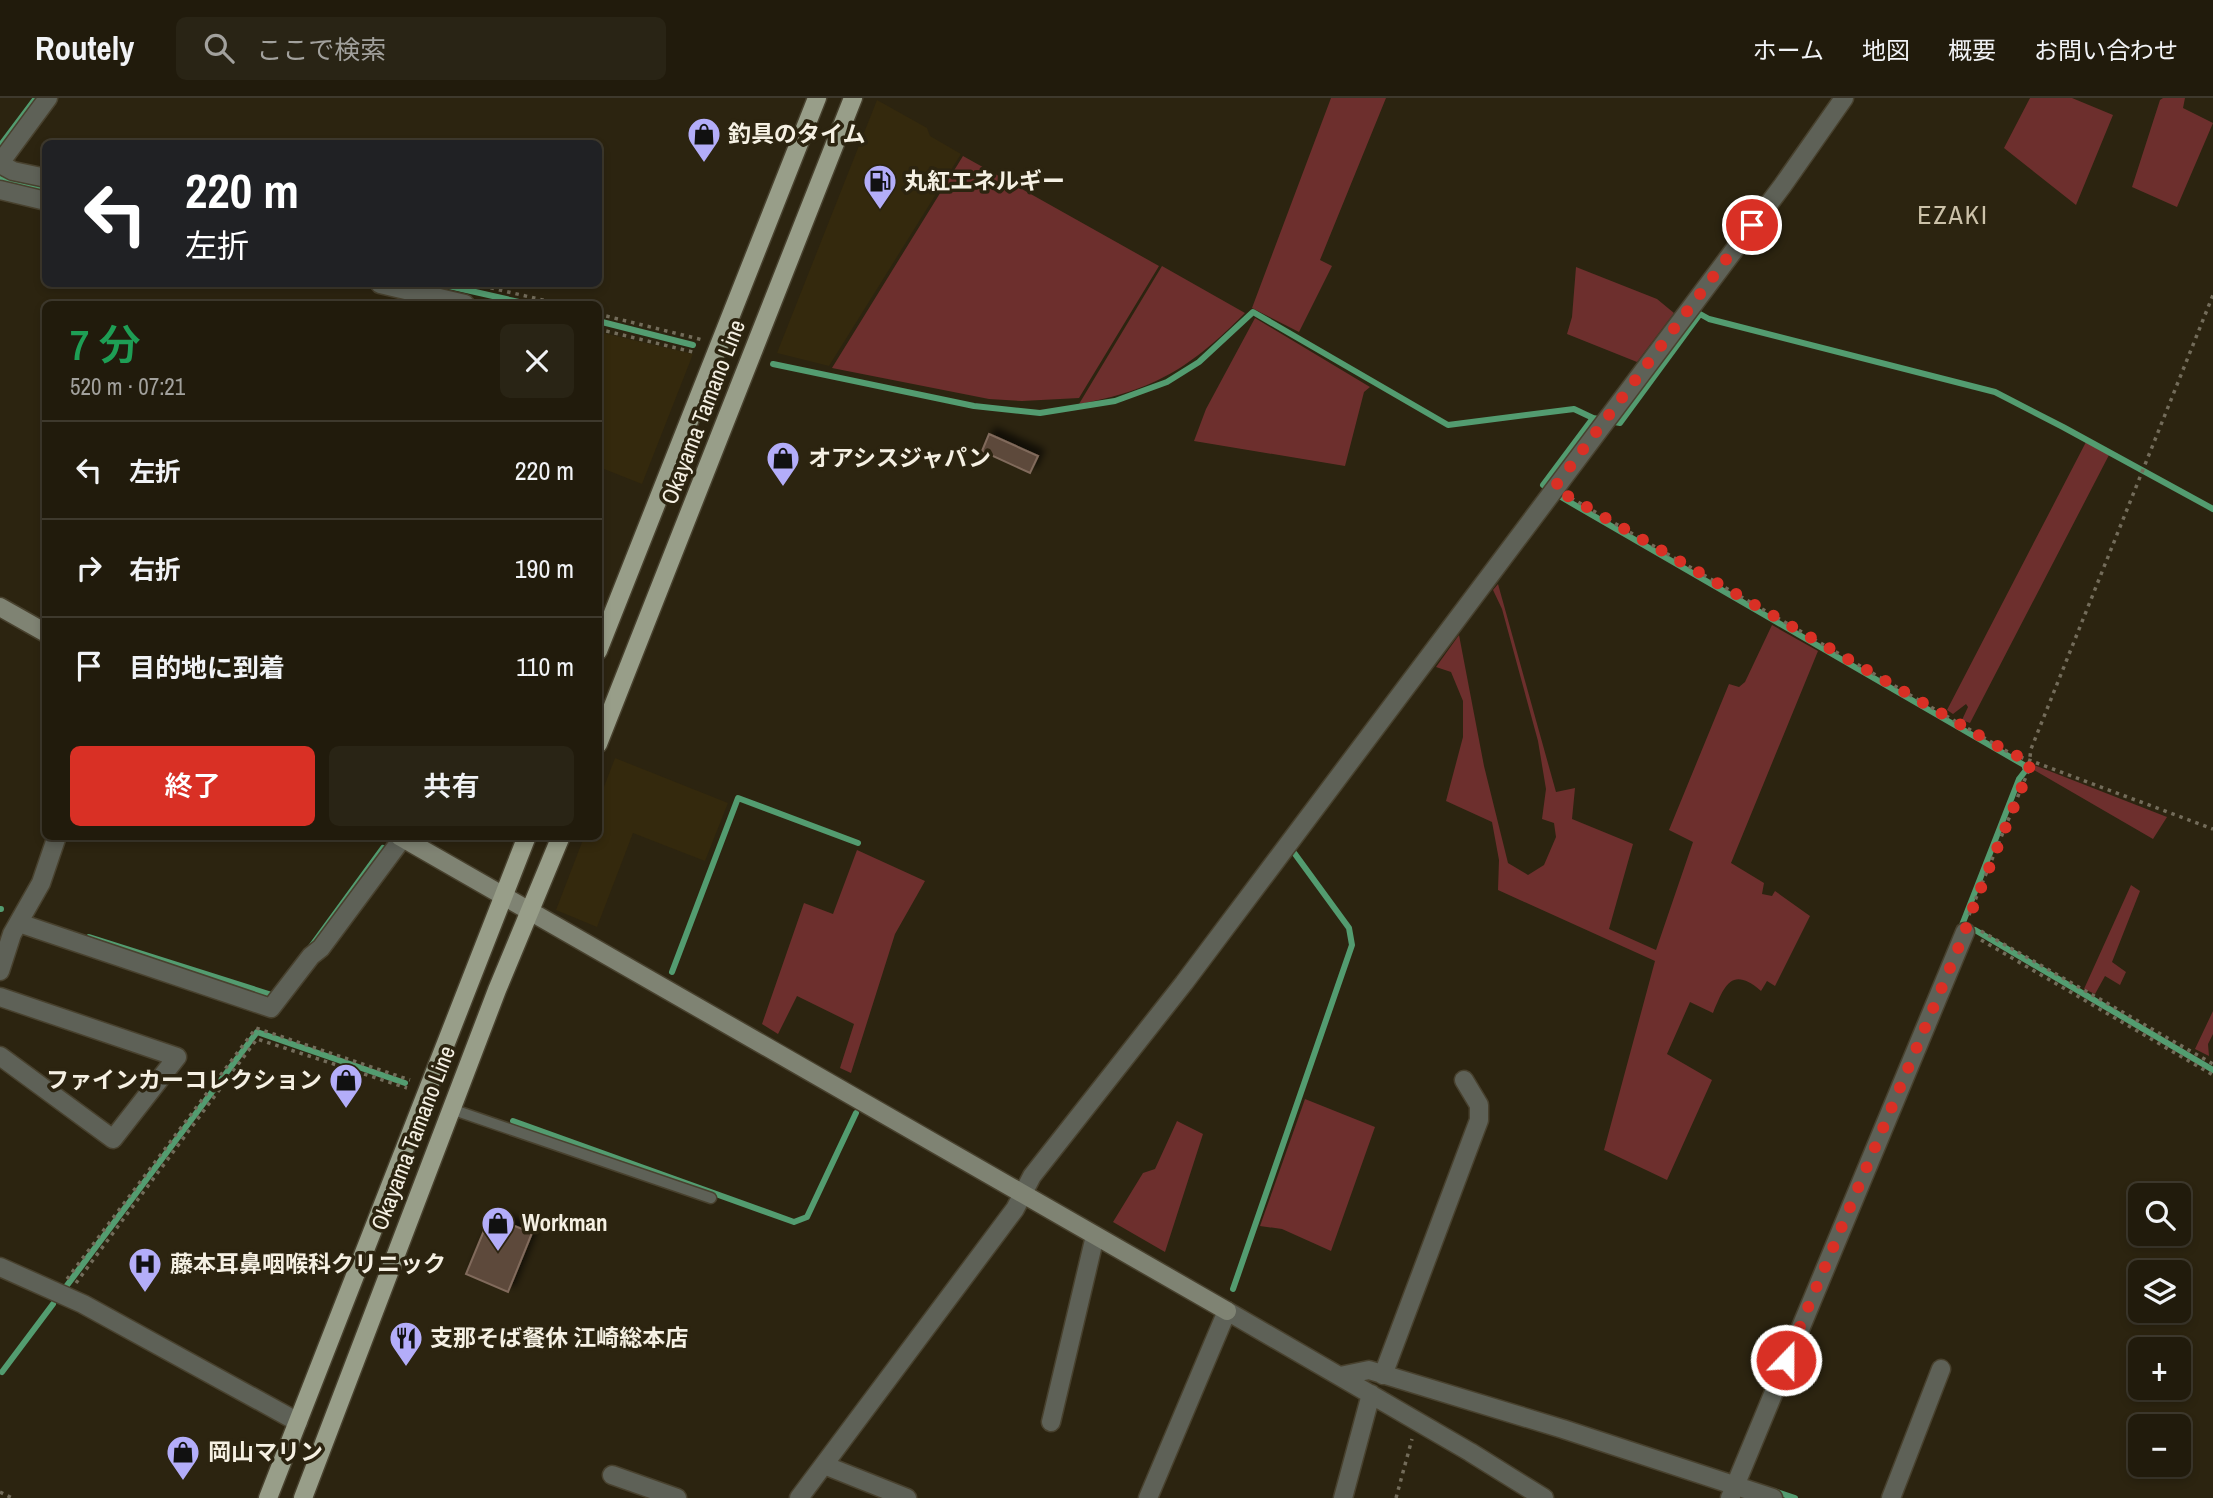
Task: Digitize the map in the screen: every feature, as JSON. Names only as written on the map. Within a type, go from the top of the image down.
[{"type":"main road","name":"Okayama Tamano Line","points":[[602,641],[817,98]]},
{"type":"main road","name":"Okayama Tamano Line","points":[[602,734],[853,98]]},
{"type":"main road","name":"Okayama Tamano Line","points":[[268,1498],[525,840]]},
{"type":"main road","name":"Okayama Tamano Line","points":[[303,1498],[496,990],[559,840]]},
{"type":"street","points":[[42,177],[13,171],[0,163],[48,98]]},
{"type":"street","points":[[799,1498],[1015,1209],[1031,1176],[1184,983],[1774,196],[1844,98]]},
{"type":"street","points":[[0,190],[42,200]]},
{"type":"street","points":[[393,287],[452,301]]},
{"type":"street","points":[[0,607],[42,631]]},
{"type":"street","points":[[0,971],[19,923],[41,883],[56,840]]},
{"type":"street","points":[[19,923],[271,1008],[311,956],[321,948],[399,840]]},
{"type":"street","points":[[404,840],[1371,1394],[1544,1498]]},
{"type":"street","points":[[1732,1492],[1966,928]]},
{"type":"street","points":[[0,997],[177,1057],[113,1139],[0,1056]]},
{"type":"street","points":[[1383,1374],[1479,1120],[1479,1105],[1464,1080]]},
{"type":"street","points":[[1051,1422],[1095,1236]]},
{"type":"street","points":[[0,1267],[62,1294],[298,1422]]},
{"type":"street","points":[[1148,1498],[1227,1311]]},
{"type":"street","points":[[1891,1498],[1941,1368]]},
{"type":"street","points":[[1340,1377],[1369,1370],[1497,1408],[1732,1492],[1773,1498]]},
{"type":"street","points":[[1343,1498],[1371,1394]]},
{"type":"street","points":[[824,1465],[907,1498]]},
{"type":"street","points":[[611,1475],[677,1498]]},
{"type":"lane","points":[[451,1109],[711,1198]]},
{"type":"path","points":[[487,287],[547,301]]},
{"type":"path","points":[[1966,928],[2028,772],[2031,749],[2213,295]]},
{"type":"path","points":[[602,315],[703,340]]},
{"type":"path","points":[[602,330],[697,354]]},
{"type":"path","points":[[1554,488],[2010,753],[2213,829]]},
{"type":"path","points":[[1966,928],[2213,1064]]},
{"type":"path","points":[[1966,928],[2213,1075]]},
{"type":"path","points":[[62,1294],[256,1028],[410,1080]]},
{"type":"path","points":[[62,1294],[257,1039],[408,1088]]},
{"type":"path","points":[[1396,1498],[1416,1421]]},
{"type":"path","points":[[0,1492],[12,1498]]},
{"type":"shaded area","points":[[1331,98],[1386,98],[1320,260],[1332,266],[1299,332],[1252,308]]},
{"type":"shaded area","points":[[2030,98],[2072,98],[2113,115],[2076,205],[2004,148]]},
{"type":"shaded area","points":[[2185,98],[2183,108],[2213,123],[2177,207],[2132,187],[2160,100]]},
{"type":"shaded area","points":[[877,100],[927,128],[930,136],[961,154],[829,366],[777,353]]},
{"type":"shaded area","points":[[963,156],[1159,266],[1079,398],[1022,401],[989,399],[832,368]]},
{"type":"shaded area","points":[[1162,266],[1245,313],[1207,348],[1171,374],[1130,391],[1079,404]]},
{"type":"shaded area","points":[[1576,267],[1657,299],[1674,313],[1637,362],[1567,334],[1572,317]]},
{"type":"shaded area","points":[[1255,318],[1370,387],[1364,392],[1345,466],[1194,441],[1206,409]]},
{"type":"shaded area","points":[[602,333],[693,354],[642,484],[602,468]]},
{"type":"shaded area","points":[[2086,442],[2109,455],[1970,723],[1962,720],[1968,707],[1966,704],[1953,714],[1947,710]]},
{"type":"shaded area","points":[[1498,584],[1556,792],[1575,788],[1572,819],[1633,844],[1609,929],[1656,950],[1693,842],[1669,830],[1729,684],[1739,687],[1745,682],[1772,625],[1818,651],[1731,863],[1764,883],[1762,894],[1772,896],[1775,891],[1810,916],[1775,986],[1767,981],[1761,991],[1742,980],[1730,982],[1713,1013],[1690,1002],[1667,1054],[1712,1080],[1667,1180],[1604,1150],[1655,961],[1498,890],[1499,860],[1492,822],[1446,801],[1463,737],[1463,701],[1451,672],[1436,667],[1459,635],[1484,766],[1508,863],[1528,875],[1544,865],[1556,837],[1554,823],[1542,819],[1546,789],[1538,741],[1502,609],[1493,590]]},
{"type":"shaded area","points":[[615,758],[728,803],[705,861],[633,833],[597,927],[556,910],[583,840],[602,840],[602,792]]},
{"type":"shaded area","points":[[2034,765],[2167,817],[2153,839],[2034,770]]},
{"type":"shaded area","points":[[857,850],[925,881],[895,934],[851,1073],[840,1068],[854,1024],[797,996],[778,1034],[762,1024],[804,903],[833,914]]},
{"type":"shaded area","points":[[2131,885],[2140,891],[2112,962],[2126,972],[2120,985],[2105,976],[2095,994],[2084,989]]},
{"type":"shaded area","points":[[2213,1011],[2213,1034],[2208,1044],[2209,1056],[2195,1049]]},
{"type":"shaded area","points":[[1305,1099],[1375,1127],[1331,1251],[1282,1229],[1260,1226]]},
{"type":"shaded area","points":[[1177,1121],[1203,1134],[1165,1252],[1113,1222],[1143,1173],[1155,1169]]},
{"type":"building","points":[[989,434],[1038,456],[1030,473],[982,451]]},
{"type":"building","points":[[490,1216],[532,1233],[508,1292],[466,1274]]},
{"type":"waterway","points":[[0,146],[36,98]]},
{"type":"waterway","points":[[0,179],[42,188]]},
{"type":"waterway","points":[[453,287],[515,301]]},
{"type":"waterway","points":[[773,364],[974,406],[1040,413],[1115,401],[1167,382],[1199,362],[1253,312],[1448,425],[1574,409],[1593,418],[1620,423],[1700,314],[1709,319],[1995,392],[2213,509]]},
{"type":"waterway","points":[[602,322],[693,345]]},
{"type":"waterway","points":[[1545,486],[1543,485],[1593,418]]},
{"type":"waterway","points":[[1561,497],[2024,765],[2026,770],[2019,779],[1962,925],[1964,926]]},
{"type":"waterway","points":[[672,972],[738,798],[858,843]]},
{"type":"waterway","points":[[310,948],[383,848]]},
{"type":"waterway","points":[[1233,1289],[1352,945],[1349,928],[1295,854]]},
{"type":"waterway","points":[[1975,930],[2213,1070]]},
{"type":"waterway","points":[[89,937],[275,996]]},
{"type":"waterway","points":[[65,1288],[257,1032],[405,1083]]},
{"type":"waterway","points":[[513,1121],[794,1222],[807,1217],[856,1113]]},
{"type":"waterway","points":[[2,1372],[53,1304]]},
{"type":"waterway","points":[[1774,1491],[1795,1498]]},
{"type":"place","name":"釣具のタイム","points":[[704,164]]},
{"type":"place","name":"丸紅エネルギー","points":[[880,211]]},
{"type":"place","name":"オアシスジャパン","points":[[783,488]]},
{"type":"place","name":"ファインカーコレクション","points":[[346,1110]]},
{"type":"place","name":"Workman","points":[[498,1253]]},
{"type":"place","name":"藤本耳鼻咽喉科クリニック","points":[[145,1294]]},
{"type":"place","name":"支那そば餐休 江崎総本店","points":[[406,1368]]},
{"type":"place","name":"岡山マリン","points":[[183,1482]]},
{"type":"district","name":"EZAKI","points":[[1953,215]]},
{"type":"route","points":[[1752,225],[1554,488],[1987,740],[2031,761],[1965,932],[1786,1360]]}]
